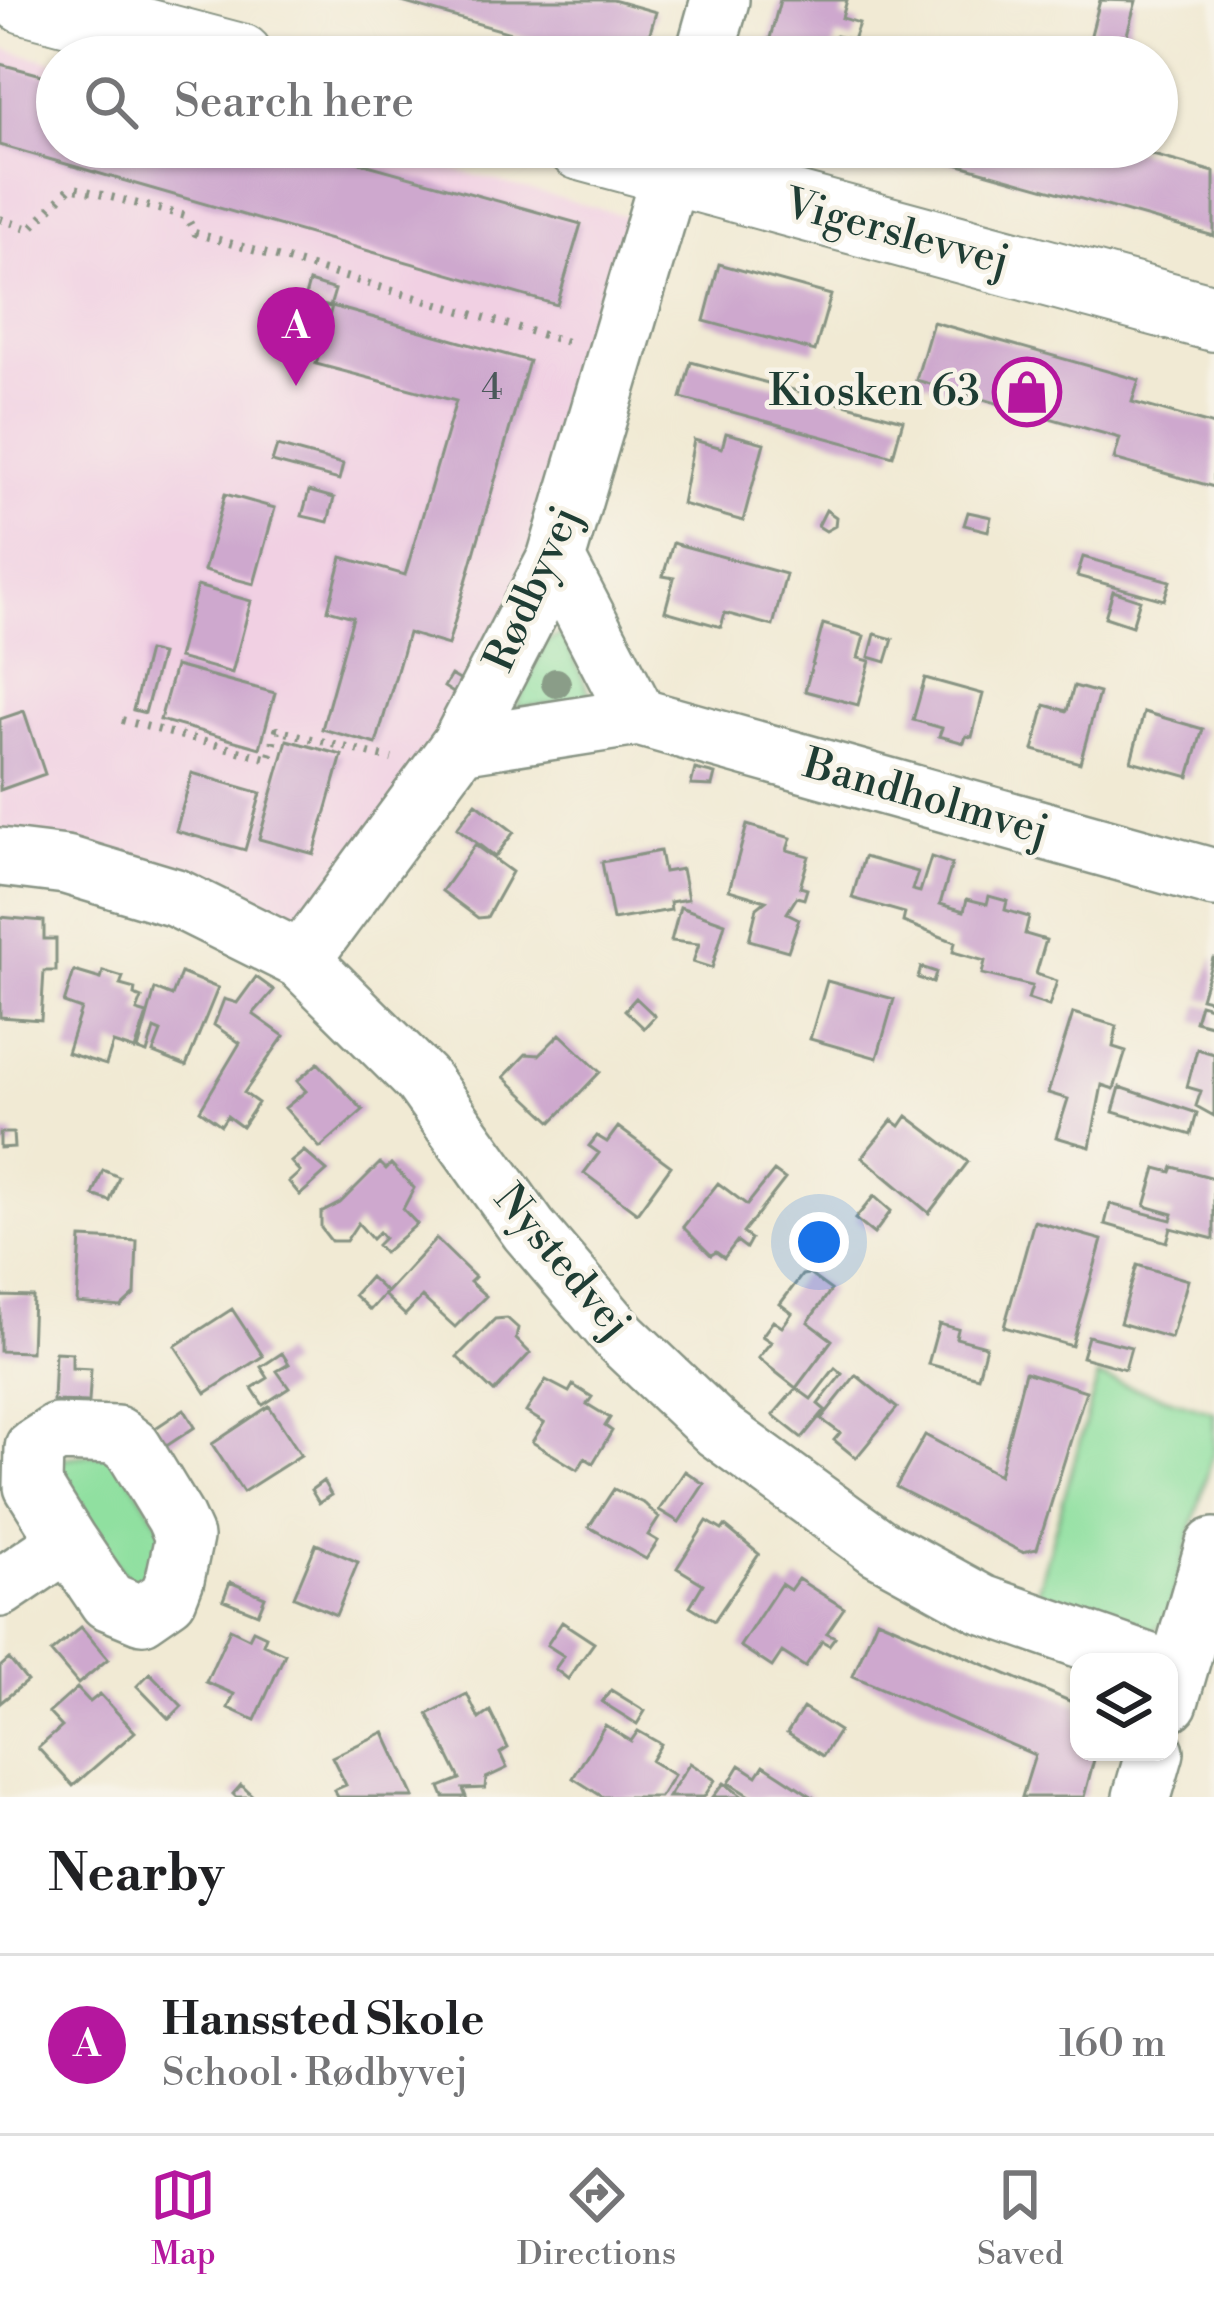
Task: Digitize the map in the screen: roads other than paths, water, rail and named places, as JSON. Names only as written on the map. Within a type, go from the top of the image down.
[{"type":"main road","points":[[24,0],[160,36]]},
{"type":"main road","name":"Vigerslevvej","points":[[705,168],[1214,318]]},
{"type":"street","points":[[710,36],[720,0]]},
{"type":"street","name":"Rødbyvej","points":[[301,960],[450,759],[556,559],[671,168]]},
{"type":"street","points":[[556,559],[638,717]]},
{"type":"street","name":"Bandholmvej","points":[[450,759],[638,717],[1214,878]]},
{"type":"street","name":"Nystedvej","points":[[0,856],[66,865],[176,898],[301,960],[422,1080],[529,1230],[621,1338],[718,1430],[878,1547],[982,1604],[1112,1653]]},
{"type":"street","points":[[0,1588],[68,1542]]},
{"type":"street","points":[[1178,1667],[1214,1547]]},
{"type":"street","points":[[1142,1797],[1152,1761]]},
{"type":"place","name":"Hanssted Skole","points":[[296,386]]},
{"type":"place","name":"Kiosken 63","points":[[1027,392]]}]
